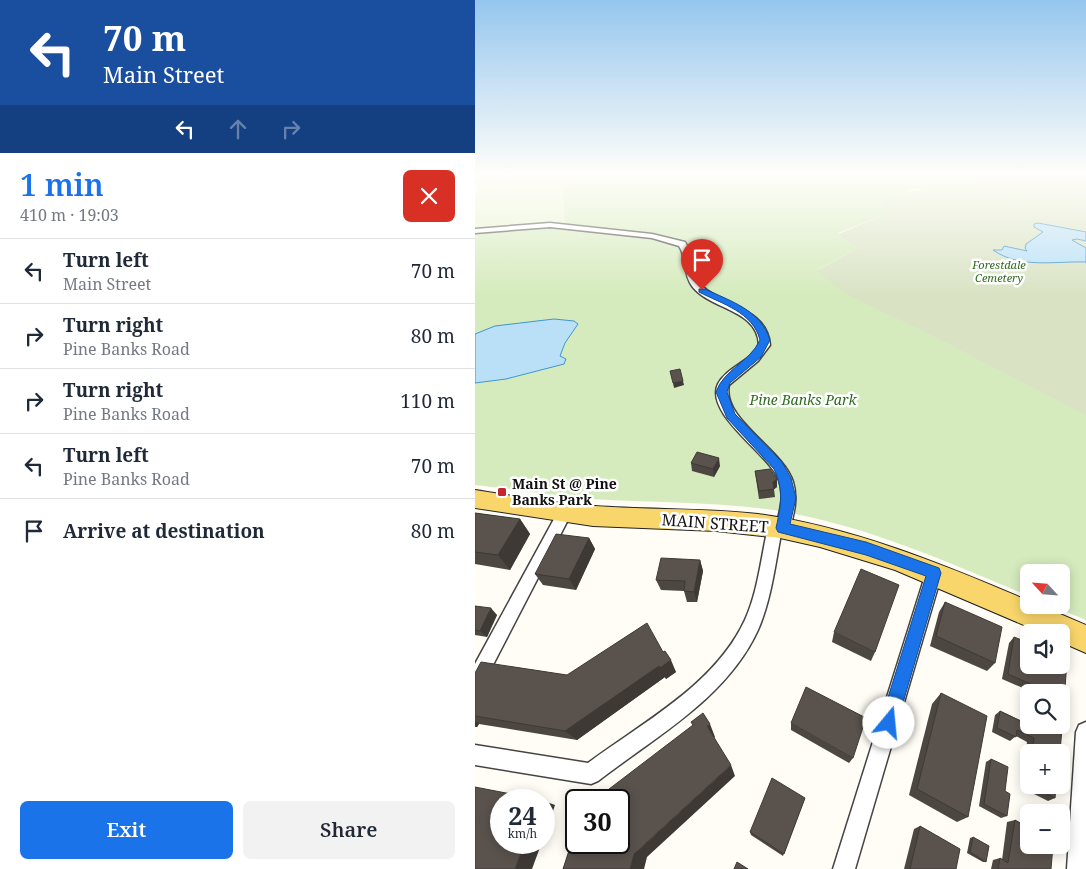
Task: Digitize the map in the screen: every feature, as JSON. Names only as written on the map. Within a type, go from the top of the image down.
[{"type":"main road","name":"MAIN STREET","points":[[475,499],[565,512],[633,519],[729,520],[779,527],[866,548],[934,573],[1086,639]]},
{"type":"street","points":[[475,230],[527,225],[565,226],[652,236],[678,241],[687,250],[690,257],[692,276],[697,286],[710,296],[745,312],[754,320],[763,335],[764,345],[758,355],[725,382],[721,392],[731,416],[778,466],[785,478],[789,498],[750,628],[726,667],[693,697],[591,774],[475,755]]},
{"type":"street","points":[[475,682],[565,512]]},
{"type":"street","points":[[844,869],[934,573]]},
{"type":"street","points":[[1077,869],[1086,732]]},
{"type":"green space","name":"Pine Banks Park","points":[[475,213],[891,213],[838,233],[858,248],[819,269],[1086,404],[1086,620],[1070,613],[1070,564],[1020,564],[1020,592],[878,536],[785,512],[713,504],[563,496],[475,485]]},
{"type":"green space","points":[[475,213],[564,213],[565,227],[475,232]]},
{"type":"green space","name":"Forestdale Cemetery","points":[[890,213],[1086,213],[1086,415],[933,336],[850,296],[816,271],[858,248],[838,234]]},
{"type":"water","points":[[1038,223],[1086,232],[1086,241],[1072,240],[1086,248],[1086,262],[1026,262],[1003,256],[993,250],[1002,250],[1004,246],[1027,251],[1025,248],[1026,244],[1043,232],[1034,227],[1034,224]]},
{"type":"water","points":[[554,319],[574,321],[578,324],[565,343],[560,356],[566,359],[564,364],[506,379],[475,383],[475,334],[495,326]]},
{"type":"building","points":[[680,369],[683,381],[673,383],[670,371]]},
{"type":"building","points":[[697,452],[719,458],[713,469],[691,463]]},
{"type":"building","points":[[770,469],[777,479],[773,482],[774,489],[759,491],[755,471]]},
{"type":"building","points":[[475,513],[520,519],[498,555],[475,552]]},
{"type":"building","points":[[556,534],[589,538],[569,579],[535,574]]},
{"type":"building","points":[[661,558],[700,560],[694,592],[684,591],[685,581],[656,580]]},
{"type":"building","points":[[861,569],[899,585],[875,652],[834,632]]},
{"type":"building","points":[[945,602],[1002,627],[995,663],[936,636]]},
{"type":"building","points":[[475,606],[491,608],[480,631],[475,630]]},
{"type":"building","points":[[647,623],[663,652],[665,651],[671,660],[660,668],[659,666],[565,731],[475,716],[475,673],[481,662],[567,675]]},
{"type":"building","points":[[1014,637],[1020,639],[1020,674],[1066,674],[1065,684],[1031,684],[1008,674]]},
{"type":"building","points":[[806,687],[866,718],[853,758],[791,723]]},
{"type":"building","points":[[941,693],[987,716],[968,817],[917,789]]},
{"type":"building","points":[[1000,711],[1020,721],[1020,731],[1017,730],[1016,737],[997,728]]},
{"type":"building","points":[[703,713],[710,724],[707,726],[731,765],[634,854],[630,869],[563,869],[568,854],[630,854],[630,789],[609,789],[693,725],[691,722]]},
{"type":"building","points":[[1026,734],[1062,734],[1061,744],[1033,744],[1034,738]]},
{"type":"building","points":[[991,759],[1008,767],[1005,791],[1010,794],[1007,816],[984,804]]},
{"type":"building","points":[[772,778],[805,798],[784,854],[750,832]]},
{"type":"building","points":[[475,787],[490,790],[490,854],[521,854],[515,869],[475,869]]},
{"type":"building","points":[[1047,794],[1055,794],[1055,798]]},
{"type":"building","points":[[1015,820],[1020,823],[1020,854],[1052,854],[1051,869],[998,869],[1000,858],[1008,863]]},
{"type":"building","points":[[920,826],[960,849],[956,869],[910,869]]},
{"type":"building","points":[[973,837],[989,846],[986,862],[970,852]]},
{"type":"building","points":[[737,862],[748,869],[734,869]]},
{"type":"place","name":"Main St @ Pine Banks Park","points":[[502,492]]},
{"type":"route","points":[[702,290],[710,296],[745,312],[754,320],[765,340],[758,355],[725,382],[721,392],[731,416],[755,439],[778,466],[785,478],[789,498],[783,528],[866,548],[934,573],[889,723]]}]
